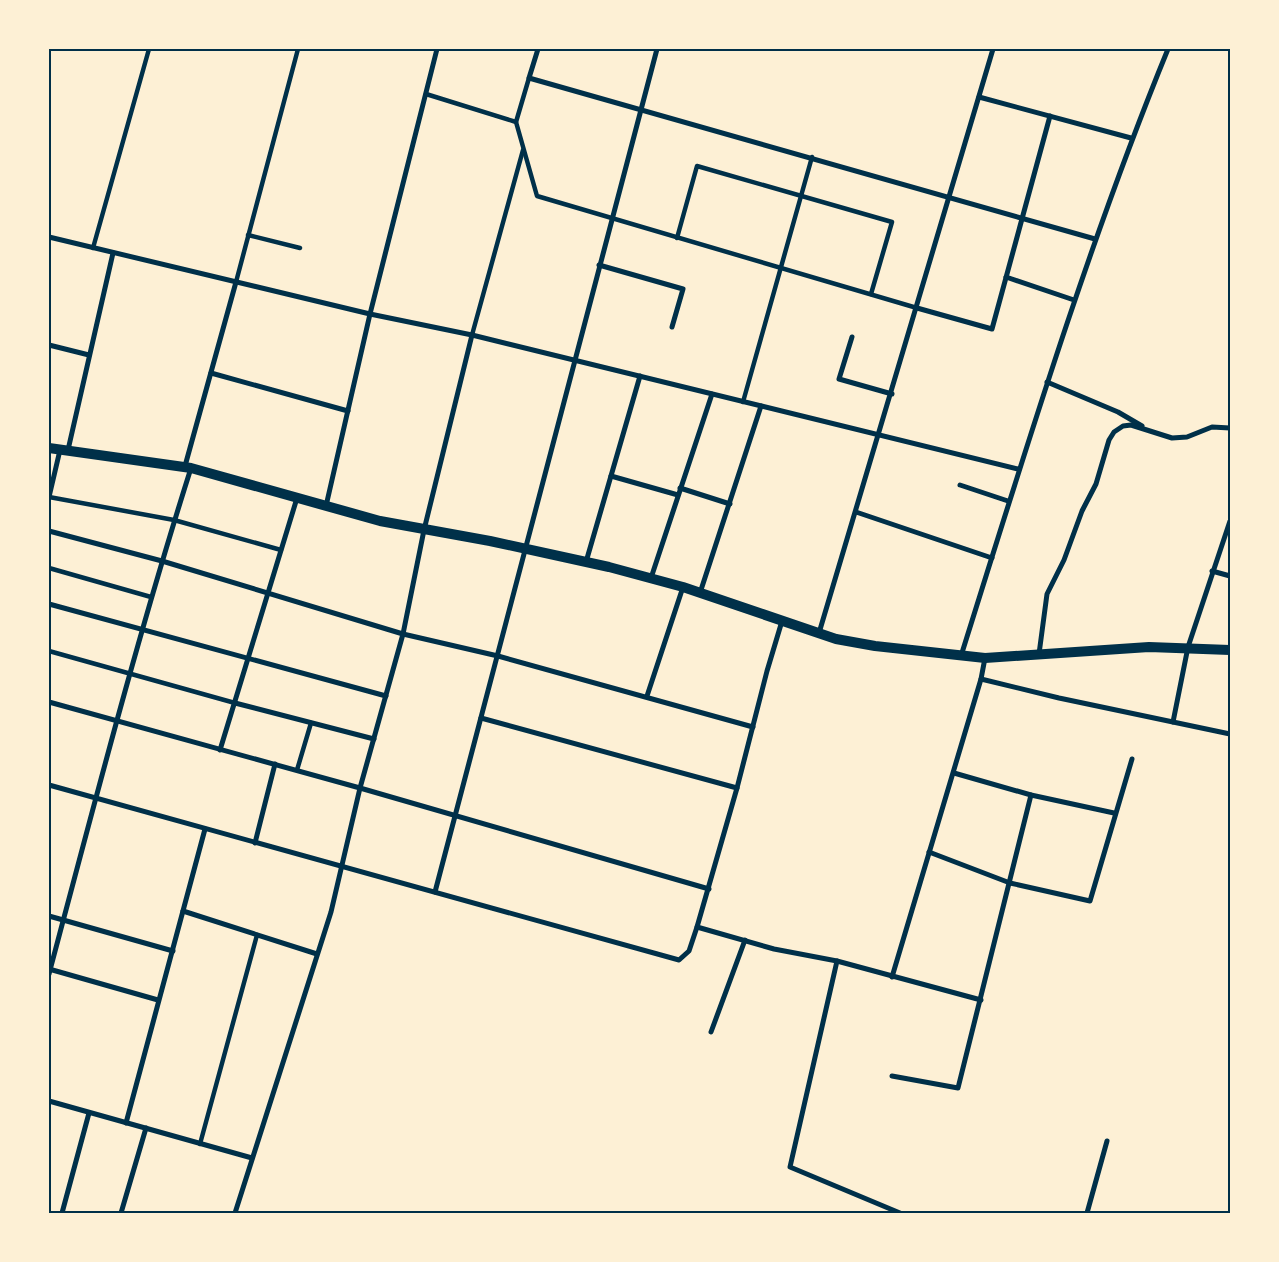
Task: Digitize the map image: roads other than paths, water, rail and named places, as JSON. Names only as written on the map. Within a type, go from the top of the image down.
[{"type":"main road","points":[[49,448],[188,467],[326,507],[424,530],[524,548],[586,562],[683,587],[819,633],[875,646],[985,658],[1039,656],[1149,647],[1230,650]]},
{"type":"street","points":[[93,248],[149,49]]},
{"type":"street","points":[[158,1000],[49,971],[116,720],[174,520],[211,373],[298,49]]},
{"type":"street","points":[[326,507],[370,314],[437,49]]},
{"type":"street","points":[[538,49],[516,122],[537,196],[992,329],[1050,116]]},
{"type":"street","points":[[435,892],[498,656],[573,360],[657,49]]},
{"type":"street","points":[[819,633],[880,436],[993,49]]},
{"type":"street","points":[[961,656],[1018,469],[1095,238],[1131,138],[1168,49]]},
{"type":"street","points":[[529,78],[1095,238]]},
{"type":"street","points":[[426,94],[516,122]]},
{"type":"street","points":[[979,98],[1131,138]]},
{"type":"street","points":[[235,1213],[331,912],[360,788],[403,634],[424,530],[472,334],[524,149]]},
{"type":"street","points":[[743,402],[812,157]]},
{"type":"street","points":[[677,238],[698,166],[892,222],[871,294]]},
{"type":"street","points":[[248,235],[300,248]]},
{"type":"street","points":[[49,237],[370,314],[472,334],[1018,469]]},
{"type":"street","points":[[113,252],[90,355],[49,497],[174,520],[281,550]]},
{"type":"street","points":[[599,265],[683,289],[672,327]]},
{"type":"street","points":[[1006,277],[1074,300]]},
{"type":"street","points":[[852,337],[840,379],[892,394]]},
{"type":"street","points":[[49,345],[90,355]]},
{"type":"street","points":[[211,373],[348,410]]},
{"type":"street","points":[[586,562],[640,376]]},
{"type":"street","points":[[1047,382],[1118,412],[1144,428],[1172,438],[1187,436],[1212,427],[1230,428]]},
{"type":"street","points":[[651,578],[712,394]]},
{"type":"street","points":[[700,593],[762,406]]},
{"type":"street","points":[[1039,656],[1047,594],[1064,560],[1082,512],[1096,484],[1109,440],[1114,432],[1123,426],[1144,428]]},
{"type":"street","points":[[611,476],[678,495]]},
{"type":"street","points":[[960,486],[1008,501]]},
{"type":"street","points":[[680,488],[730,504]]},
{"type":"street","points":[[220,750],[297,498]]},
{"type":"street","points":[[856,512],[992,558]]},
{"type":"street","points":[[1173,722],[1188,647],[1230,521]]},
{"type":"street","points":[[49,531],[162,561],[403,634],[498,656],[753,727]]},
{"type":"street","points":[[49,568],[152,597]]},
{"type":"street","points":[[1212,571],[1230,576]]},
{"type":"street","points":[[647,696],[683,587]]},
{"type":"street","points":[[49,604],[248,660],[386,696]]},
{"type":"street","points":[[49,785],[674,959],[683,958],[697,927],[709,889],[753,727],[766,671],[782,621]]},
{"type":"street","points":[[49,651],[235,703],[374,739]]},
{"type":"street","points":[[892,977],[954,773],[981,679],[985,658]]},
{"type":"street","points":[[981,679],[1058,698],[1230,734]]},
{"type":"street","points":[[49,702],[297,770],[709,889]]},
{"type":"street","points":[[481,718],[737,788]]},
{"type":"street","points":[[297,770],[311,723]]},
{"type":"street","points":[[929,852],[1010,883],[1090,901],[1114,813],[1132,758]]},
{"type":"street","points":[[255,843],[275,764]]},
{"type":"street","points":[[954,773],[1031,795],[1114,813]]},
{"type":"street","points":[[892,1076],[958,1088],[1031,795]]},
{"type":"street","points":[[126,1123],[205,829]]},
{"type":"street","points":[[183,911],[318,954]]},
{"type":"street","points":[[49,916],[173,951]]},
{"type":"street","points":[[697,927],[981,1000]]},
{"type":"street","points":[[200,1144],[257,935]]},
{"type":"street","points":[[711,1032],[745,940]]},
{"type":"street","points":[[837,962],[790,1167],[900,1213]]},
{"type":"street","points":[[49,1101],[252,1158]]},
{"type":"street","points":[[62,1213],[89,1112]]},
{"type":"street","points":[[121,1213],[146,1128]]},
{"type":"street","points":[[1087,1213],[1107,1141]]}]
